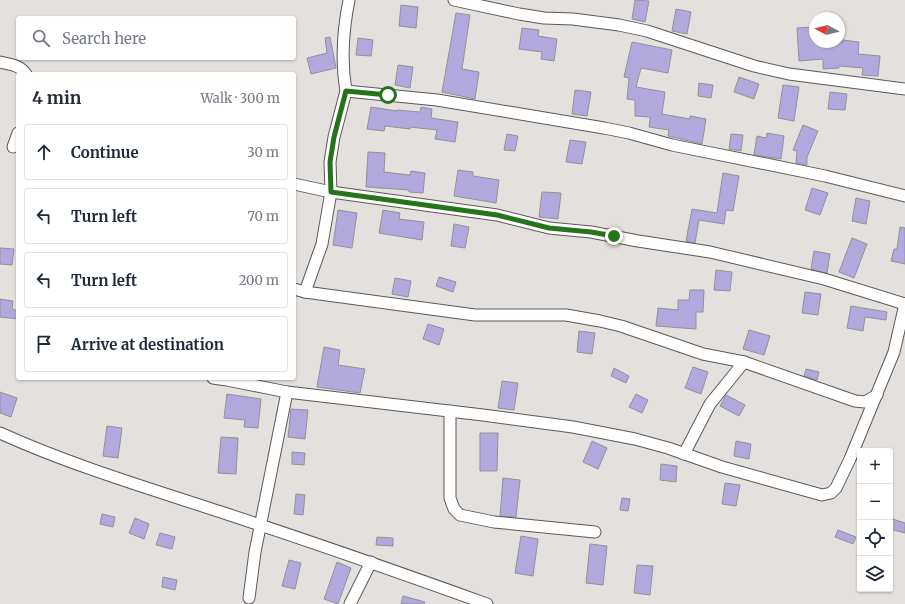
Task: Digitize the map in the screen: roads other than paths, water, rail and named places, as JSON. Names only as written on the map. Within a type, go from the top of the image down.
[{"type":"street","points":[[349,0],[345,31],[344,57],[346,91],[334,137],[330,162],[331,192],[322,244],[299,290],[475,315],[566,315],[600,320],[703,354],[744,362],[855,401],[865,402],[877,394]]},
{"type":"street","points":[[454,0],[519,14],[619,24],[647,31],[754,66],[789,74],[905,89]]},
{"type":"street","points":[[0,62],[15,66],[24,72]]},
{"type":"street","points":[[346,91],[437,100],[604,128],[629,133],[672,145],[825,176],[905,196]]},
{"type":"street","points":[[13,147],[16,139]]},
{"type":"street","points":[[227,380],[287,392],[573,427],[635,439],[668,448],[722,467],[822,495],[831,493],[842,478],[894,352],[905,304],[824,279],[710,252],[591,232],[549,228],[497,215],[331,192],[296,184]]},
{"type":"street","points":[[684,454],[710,404],[744,362]]},
{"type":"street","points":[[249,598],[255,552],[287,392]]},
{"type":"street","points":[[450,411],[450,498],[454,509],[460,515],[494,522],[595,532]]},
{"type":"street","points":[[0,433],[26,445],[106,474],[371,562],[458,599],[487,604]]},
{"type":"street","points":[[350,604],[371,562]]}]
